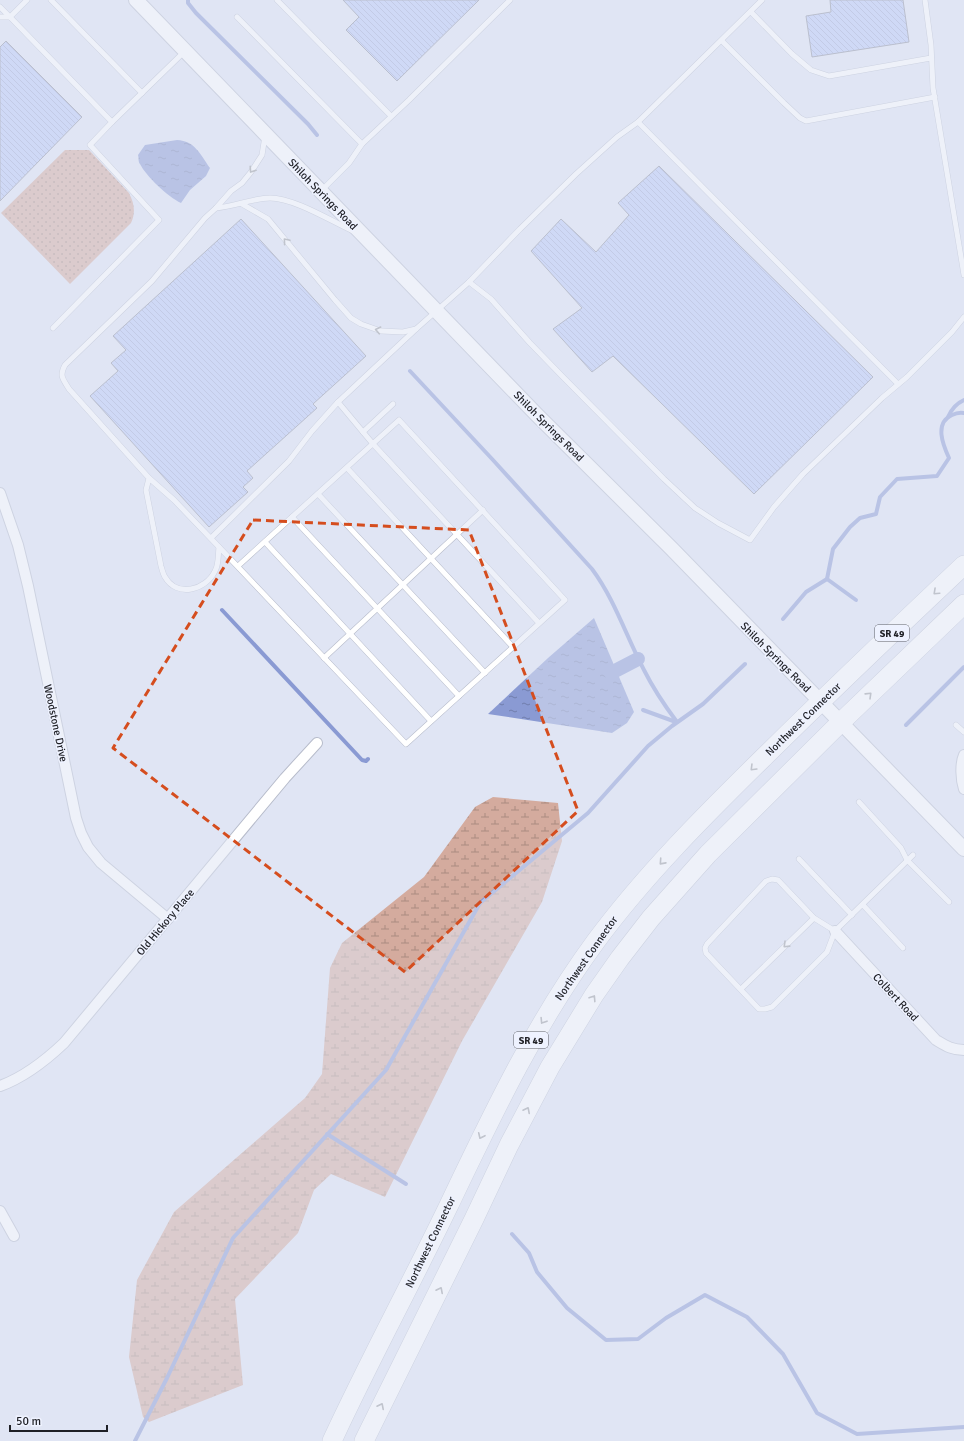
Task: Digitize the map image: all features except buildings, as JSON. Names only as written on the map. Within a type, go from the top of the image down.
[{"type":"highway","name":"Northwest Connector","points":[[332,1441],[524,1052],[570,978],[596,941],[628,900],[686,835],[820,702],[964,565]]},
{"type":"highway","name":"SR 49","points":[[364,1441],[474,1220],[509,1145],[550,1067],[594,994],[651,918],[708,854],[841,722],[964,604]]},
{"type":"street","name":"Shiloh Springs Road","points":[[136,0],[320,192],[538,415],[671,548],[786,668],[841,722],[964,849]]},
{"type":"street","name":"Woodstone Drive","points":[[0,493],[18,545],[76,818],[81,833],[88,847],[101,863],[168,919]]},
{"type":"street","name":"Old Hickory Place","points":[[0,1086],[31,1070],[48,1058],[64,1043],[285,778],[317,743]]},
{"type":"street","points":[[964,755],[962,759],[962,781],[964,789]]},
{"type":"street","name":"Colbert Road","points":[[835,931],[936,1040],[946,1047],[955,1050],[964,1050]]},
{"type":"street","points":[[0,1211],[14,1236]]},
{"type":"lane","points":[[0,17],[10,17],[27,0]]},
{"type":"lane","points":[[51,0],[142,93]]},
{"type":"lane","points":[[277,0],[391,116]]},
{"type":"lane","points":[[320,192],[349,163],[362,144],[409,100],[510,0]]},
{"type":"lane","points":[[211,538],[289,461],[312,431],[338,402],[469,282],[576,174],[617,137],[638,122],[762,0]]},
{"type":"lane","points":[[925,0],[935,97],[964,275]]},
{"type":"lane","points":[[0,7],[112,122]]},
{"type":"lane","points":[[751,12],[792,54],[811,70],[829,76],[931,58]]},
{"type":"lane","points":[[237,17],[362,144]]},
{"type":"lane","points":[[722,41],[789,108],[800,118],[806,120],[935,97]]},
{"type":"lane","points":[[53,328],[159,220],[90,145],[185,50]]},
{"type":"lane","points":[[638,122],[898,384]]},
{"type":"lane","points":[[238,566],[399,420],[565,600],[406,744],[211,538],[174,500],[149,478],[69,389],[62,377],[62,372],[65,365],[152,281],[205,218],[231,191],[242,183],[262,155],[265,134]]},
{"type":"lane","points":[[216,208],[228,207],[258,199],[271,198],[299,206],[365,237]]},
{"type":"lane","points":[[242,204],[268,219],[351,318],[361,324],[381,331],[403,332],[416,329]]},
{"type":"lane","points":[[469,282],[491,299],[536,348],[684,498],[695,508],[718,523],[750,540],[774,507],[803,474],[952,332],[964,317]]},
{"type":"lane","points":[[338,402],[373,444],[538,624]]},
{"type":"lane","points":[[363,432],[393,404]]},
{"type":"lane","points":[[347,468],[513,647]]},
{"type":"lane","points":[[149,478],[146,490],[161,566],[165,577],[171,584],[178,588],[188,590],[196,589],[204,585],[215,572],[218,564],[218,547]]},
{"type":"lane","points":[[318,494],[485,673]]},
{"type":"lane","points":[[324,658],[483,510]]},
{"type":"lane","points":[[292,517],[459,696]]},
{"type":"lane","points":[[265,542],[431,721]]},
{"type":"lane","points":[[956,725],[964,732]]},
{"type":"lane","points":[[859,802],[901,848],[908,860],[949,902]]},
{"type":"lane","points":[[835,931],[814,918],[778,880],[772,879],[766,881],[707,944],[705,948],[706,953],[759,1009],[772,1007],[827,952],[835,931],[913,855]]},
{"type":"lane","points":[[799,859],[852,915]]},
{"type":"lane","points":[[863,905],[904,948]]},
{"type":"lane","points":[[741,989],[814,918]]},
{"type":"highlighted area","points":[[253,520],[469,530],[578,811],[405,972],[113,748]]},
{"type":"green space","points":[[65,150],[89,150],[129,193],[134,208],[134,215],[131,223],[70,284],[1,213]]},
{"type":"green space","points":[[493,797],[558,803],[562,841],[542,902],[462,1041],[385,1197],[331,1174],[314,1190],[298,1233],[235,1299],[243,1385],[149,1422],[143,1417],[129,1357],[137,1280],[174,1212],[305,1098],[322,1074],[330,968],[342,943],[424,877],[475,807]]},
{"type":"water","points":[[177,140],[193,146],[200,153],[210,168],[206,176],[190,190],[181,203],[170,196],[152,180],[139,163],[138,155],[145,145]]},
{"type":"water","points":[[594,618],[634,712],[627,723],[612,733],[488,714],[548,658]]},
{"type":"waterway","points":[[188,0],[188,3],[196,13],[308,124],[317,135]]},
{"type":"waterway","points":[[410,371],[592,569],[614,606],[659,697],[677,722]]},
{"type":"waterway","points":[[948,417],[954,407],[964,400]]},
{"type":"waterway","points":[[783,619],[806,592],[827,579],[833,549],[850,527],[860,518],[876,514],[880,497],[897,479],[937,476],[949,458],[944,447],[942,435],[943,423],[952,415],[964,413]]},
{"type":"waterway","points":[[827,579],[856,600]]},
{"type":"waterway","points":[[222,610],[362,760],[366,761],[368,759]]},
{"type":"waterway","points":[[611,673],[638,659]]},
{"type":"waterway","points":[[135,1441],[167,1378],[233,1238],[386,1070],[480,903],[588,813],[648,746],[672,726],[703,704],[745,664]]},
{"type":"waterway","points":[[906,725],[964,667]]},
{"type":"waterway","points":[[643,710],[676,722]]},
{"type":"waterway","points":[[327,1134],[406,1184]]},
{"type":"waterway","points":[[512,1234],[529,1253],[537,1272],[567,1308],[606,1340],[638,1339],[666,1318],[705,1295],[747,1317],[783,1354],[817,1413],[857,1434],[964,1427]]}]
